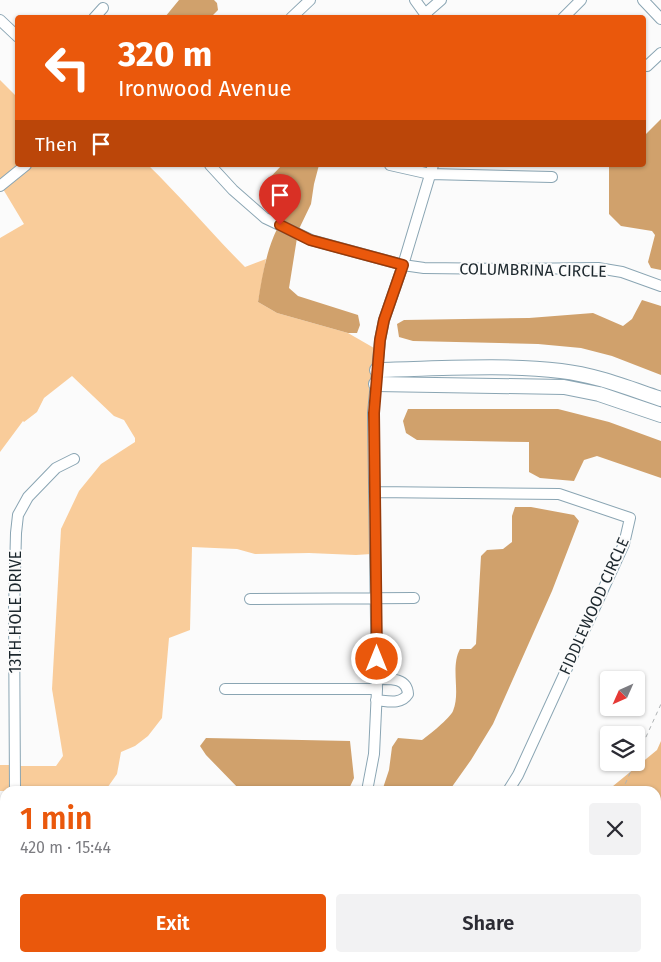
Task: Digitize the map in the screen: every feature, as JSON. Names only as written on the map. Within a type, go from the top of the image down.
[{"type":"street","points":[[294,15],[310,0]]},
{"type":"street","points":[[415,0],[427,15],[441,0]]},
{"type":"street","points":[[566,15],[581,0]]},
{"type":"street","points":[[643,0],[661,19]]},
{"type":"street","points":[[97,15],[103,8]]},
{"type":"street","points":[[0,20],[15,33]]},
{"type":"street","points":[[647,66],[661,53]]},
{"type":"street","points":[[0,186],[24,167]]},
{"type":"street","name":"COLUMBRINA CIRCLE","points":[[212,167],[233,190],[265,218],[310,240],[403,265],[424,268],[472,269],[598,268],[622,272],[661,286]]},
{"type":"street","points":[[406,167],[552,178]]},
{"type":"street","points":[[368,786],[374,754],[377,684],[374,413],[380,340],[384,320],[403,265],[431,170]]},
{"type":"street","points":[[377,370],[524,368],[562,371],[594,377],[661,399]]},
{"type":"street","points":[[376,384],[564,387],[600,394],[661,415]]},
{"type":"street","name":"13TH HOLE DRIVE","points":[[15,786],[14,610],[18,515],[28,497],[56,468],[74,459]]},
{"type":"street","name":"FIDDLEWOOD CIRCLE","points":[[374,492],[559,494],[630,518],[624,544],[518,775],[511,786]]},
{"type":"street","points":[[250,599],[414,598]]},
{"type":"street","points":[[225,689],[377,684],[396,679],[401,681],[407,689],[408,694],[402,700],[376,700]]},
{"type":"path","points":[[645,739],[661,704]]},
{"type":"path","points":[[624,786],[631,771]]},
{"type":"shaded area","points":[[179,0],[214,0],[217,3],[218,10],[213,15],[167,15]]},
{"type":"shaded area","points":[[0,80],[15,95],[15,167],[18,167],[0,181]]},
{"type":"shaded area","points":[[661,119],[661,270],[651,268],[648,262],[655,235],[652,231],[621,226],[609,214],[609,167],[646,167],[646,134]]},
{"type":"shaded area","points":[[30,167],[150,167],[245,267],[266,259],[258,302],[277,313],[348,333],[374,348],[369,496],[371,554],[255,554],[237,549],[192,547],[190,630],[169,638],[162,718],[148,736],[135,746],[121,752],[117,774],[109,786],[19,786],[19,766],[56,766],[63,756],[52,689],[61,529],[79,491],[101,464],[135,442],[135,438],[124,420],[114,416],[72,376],[44,398],[37,412],[23,421],[0,452],[0,238],[24,224],[3,189]]},
{"type":"shaded area","points":[[280,167],[318,167],[311,204],[299,229],[281,220],[285,213],[261,196],[261,187]]},
{"type":"shaded area","points":[[277,229],[297,238],[289,288],[298,296],[358,315],[360,325],[357,333],[348,333],[277,313],[258,302],[267,256]]},
{"type":"shaded area","points":[[642,300],[661,306],[661,375],[612,356],[581,348],[538,344],[413,341],[399,337],[397,324],[404,320],[529,318],[593,313],[623,326],[632,319]]},
{"type":"shaded area","points":[[408,409],[558,409],[609,422],[661,441],[661,478],[597,456],[584,460],[574,481],[540,478],[529,472],[529,442],[417,440],[406,433],[403,421]]},
{"type":"shaded area","points":[[515,507],[531,507],[574,515],[579,521],[552,591],[493,724],[453,786],[384,786],[389,770],[392,747],[398,738],[422,740],[444,722],[453,711],[456,696],[457,656],[460,649],[471,649],[476,644],[481,556],[487,550],[503,549],[512,542],[512,516]]},
{"type":"shaded area","points":[[206,738],[350,741],[354,778],[350,786],[236,786],[206,755],[200,746]]},
{"type":"shaded area","points":[[661,741],[661,786],[613,786],[631,771],[645,771],[645,760],[657,750]]},
{"type":"shaded area","points":[[0,765],[10,765],[10,786],[0,786]]},
{"type":"route","points":[[280,225],[310,240],[403,265],[384,320],[380,340],[374,413],[377,659]]}]
